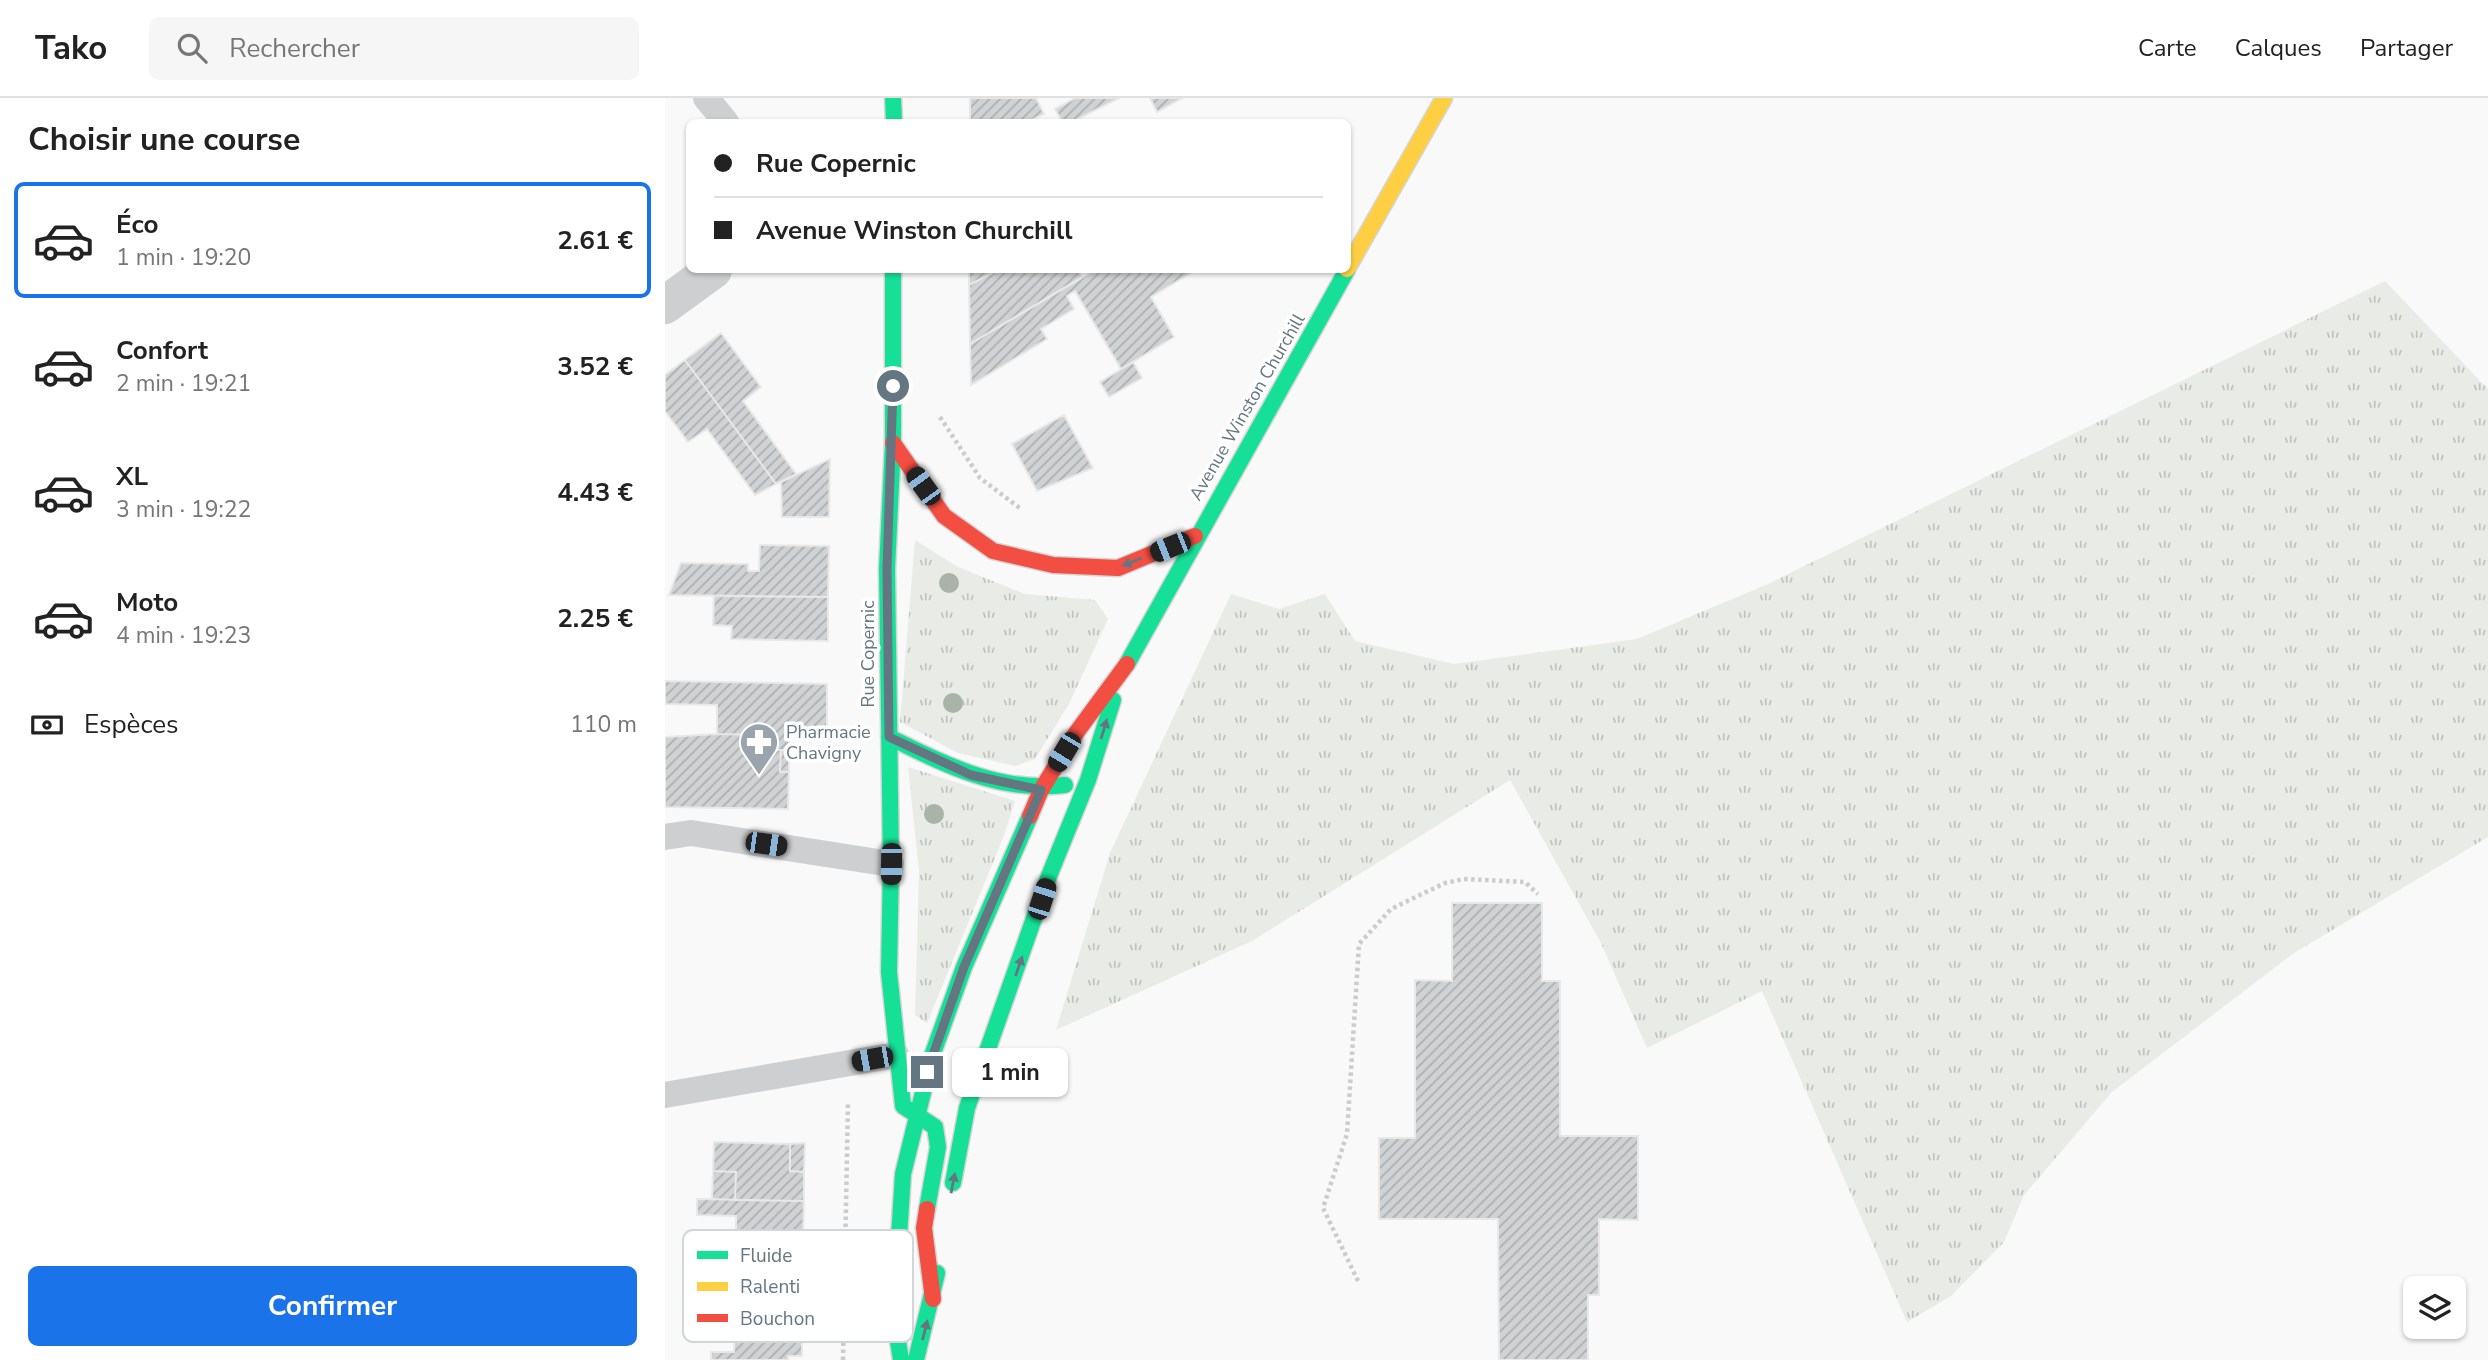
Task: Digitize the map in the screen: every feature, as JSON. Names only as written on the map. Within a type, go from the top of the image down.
[{"type":"main road","points":[[893,98],[894,119]]},
{"type":"main road","name":"Avenue Winston Churchill","points":[[1351,262],[1444,98]]},
{"type":"main road","name":"Rue Copernic","points":[[893,273],[893,443],[887,569],[891,864],[889,972],[903,1106],[935,1127],[938,1147],[924,1228],[933,1299]]},
{"type":"main road","name":"Avenue Winston Churchill","points":[[899,1230],[903,1174],[932,1056],[964,967],[1041,790],[1076,733],[1121,674],[1195,536],[1345,273]]},
{"type":"main road","points":[[893,443],[944,516],[993,551],[1053,565],[1118,568],[1195,536]]},
{"type":"main road","name":"Avenue Winston Churchill","points":[[950,1204],[967,1108],[1049,876],[1088,780],[1121,674]]},
{"type":"main road","points":[[889,737],[971,775],[1041,790],[1088,780]]},
{"type":"main road","points":[[916,1360],[933,1299],[942,1245]]},
{"type":"main road","name":"Avenue Winston Churchill","points":[[898,1342],[901,1360]]},
{"type":"street","points":[[665,305],[709,273]]},
{"type":"lane","points":[[706,98],[724,119]]},
{"type":"lane","points":[[665,837],[691,833],[891,864]]},
{"type":"lane","points":[[665,1096],[896,1055]]},
{"type":"path","points":[[893,386],[943,419],[980,478],[1022,510],[1033,513]]},
{"type":"path","points":[[1358,1281],[1323,1208],[1347,1134],[1360,944],[1391,909],[1445,883],[1464,879],[1525,882],[1538,894]]},
{"type":"green space","points":[[2385,281],[2488,389],[2488,837],[2294,953],[2112,1092],[2024,1195],[2004,1242],[1951,1296],[1907,1322],[1762,991],[1647,1048],[1601,943],[1510,780],[1252,941],[1056,1030],[1110,853],[1231,594],[1279,609],[1325,594],[1355,641],[1454,664],[1637,639],[1768,584]]},
{"type":"green space","points":[[915,540],[958,567],[1025,594],[1095,600],[1108,619],[1069,704],[1035,759],[1015,766],[958,753],[900,722]]},
{"type":"green space","points":[[908,767],[1015,801],[1003,838],[927,1023],[915,1015],[919,871]]},
{"type":"building","points":[[970,98],[1036,98],[1044,114],[1034,119],[970,119]]},
{"type":"building","points":[[1075,98],[1119,98],[1078,119],[1060,119],[1055,109]]},
{"type":"building","points":[[1150,98],[1182,98],[1157,112]]},
{"type":"building","points":[[969,273],[992,273],[969,285]]},
{"type":"building","points":[[992,273],[1080,273],[1082,277],[970,344],[969,285]]},
{"type":"building","points":[[1090,273],[1191,273],[1151,297],[1174,337],[1121,369],[1075,291],[1067,296],[1074,309],[1041,329],[1047,339],[971,385],[970,344]]},
{"type":"building","points":[[721,333],[761,387],[743,401],[796,474],[776,484],[685,360]]},
{"type":"building","points":[[685,360],[776,484],[755,495],[707,429],[688,442],[665,411],[665,375]]},
{"type":"building","points":[[1133,362],[1142,378],[1109,397],[1100,382]]},
{"type":"building","points":[[1064,415],[1093,468],[1037,491],[1012,444]]},
{"type":"building","points":[[830,459],[829,517],[782,517],[781,482]]},
{"type":"building","points":[[760,545],[829,546],[828,597],[669,595],[681,563],[748,564],[748,571],[759,571]]},
{"type":"building","points":[[714,596],[828,597],[828,641],[731,639],[732,626],[713,625]]},
{"type":"building","points":[[665,681],[827,684],[827,729],[789,728],[789,750],[767,750],[768,735],[717,734],[717,705],[665,704]]},
{"type":"building","points":[[768,735],[767,750],[781,750],[780,772],[789,772],[788,809],[665,807],[665,737]]},
{"type":"building","points":[[781,750],[789,750],[789,772],[780,772]]},
{"type":"building","points":[[1452,903],[1542,903],[1542,981],[1560,981],[1560,1136],[1638,1136],[1638,1220],[1599,1219],[1599,1295],[1588,1295],[1588,1360],[1499,1360],[1498,1219],[1379,1219],[1379,1138],[1415,1138],[1415,980],[1452,981]]},
{"type":"building","points":[[714,1142],[790,1144],[790,1171],[804,1172],[804,1201],[735,1200],[736,1172],[713,1171]]},
{"type":"building","points":[[805,1143],[804,1172],[790,1171],[790,1144]]},
{"type":"building","points":[[713,1171],[736,1172],[735,1200],[712,1199]]},
{"type":"building","points":[[697,1199],[804,1201],[803,1230],[736,1230],[736,1216],[697,1215]]},
{"type":"building","points":[[734,1342],[802,1342],[802,1356],[788,1356],[788,1360],[711,1360],[711,1352],[734,1352]]},
{"type":"traffic: fast","points":[[893,98],[894,119]]},
{"type":"traffic: fast","points":[[893,273],[893,443],[887,569],[891,864],[889,972],[903,1106],[935,1127],[938,1147],[927,1209]]},
{"type":"traffic: fast","points":[[1127,664],[1345,273]]},
{"type":"traffic: fast","points":[[953,1183],[967,1108],[1049,876],[1088,780],[1113,700]]},
{"type":"traffic: fast","points":[[889,737],[953,767],[996,781],[1018,785],[1065,785]]},
{"type":"traffic: fast","points":[[899,1230],[903,1174],[932,1056],[964,967],[1030,816]]},
{"type":"traffic: fast","points":[[916,1360],[937,1273]]},
{"type":"traffic: fast","points":[[898,1342],[901,1360]]},
{"type":"traffic: slow","points":[[1351,262],[1444,98]]},
{"type":"traffic: jam","points":[[893,443],[944,516],[993,551],[1053,565],[1118,568],[1195,536]]},
{"type":"traffic: jam","points":[[1030,816],[1041,790],[1076,733],[1127,664]]},
{"type":"traffic: jam","points":[[927,1209],[924,1228],[933,1299]]},
{"type":"place","name":"Pharmacie Chavigny","points":[[759,776]]},
{"type":"route","points":[[893,386],[887,569],[889,737],[971,775],[1021,788],[1041,790],[964,967],[927,1072]]}]
